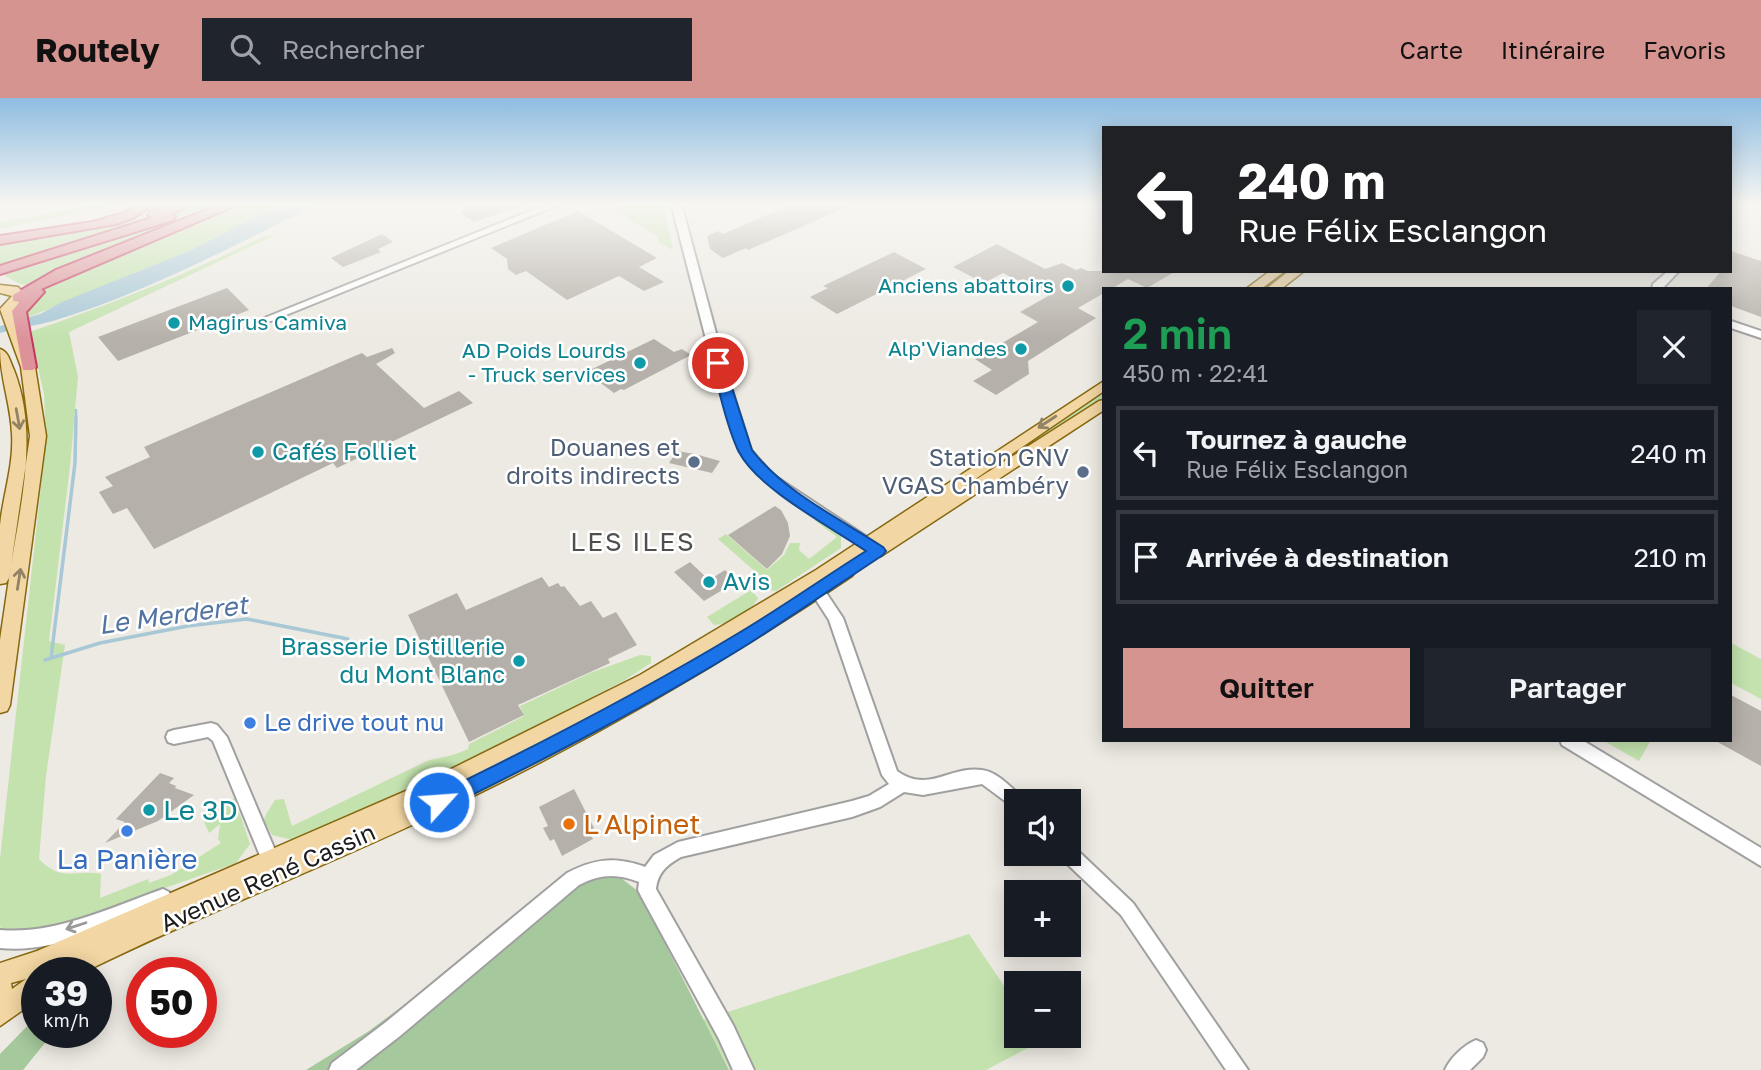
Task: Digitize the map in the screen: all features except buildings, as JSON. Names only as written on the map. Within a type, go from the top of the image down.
[{"type":"highway","points":[[0,261],[41,248]]},
{"type":"highway","points":[[0,270],[69,248]]},
{"type":"highway","points":[[11,308],[28,290],[125,248]]},
{"type":"highway","points":[[11,308],[23,304],[41,289],[90,263]]},
{"type":"highway","points":[[0,278],[28,280],[61,274]]},
{"type":"highway","points":[[11,308],[21,335],[28,367]]},
{"type":"main road","points":[[1255,287],[1276,273]]},
{"type":"main road","points":[[1275,287],[1295,273]]},
{"type":"main road","points":[[0,289],[14,290],[19,295],[11,308]]},
{"type":"main road","points":[[0,353],[12,384],[20,433],[19,459],[0,578]]},
{"type":"main road","points":[[0,705],[38,436],[28,367]]},
{"type":"main road","points":[[873,547],[1102,386]]},
{"type":"main road","points":[[873,547],[1102,405]]},
{"type":"main road","name":"Avenue René Cassin","points":[[90,957],[274,869],[439,802],[525,761],[743,638],[873,547]]},
{"type":"main road","name":"Avenue René Cassin","points":[[0,975],[38,963],[212,887],[274,869]]},
{"type":"main road","points":[[0,986],[0,1001]]},
{"type":"main road","points":[[0,1014],[21,998]]},
{"type":"street","points":[[267,319],[444,248]]},
{"type":"street","points":[[688,248],[720,374],[745,451],[768,478],[873,547]]},
{"type":"street","points":[[1657,287],[1672,273]]},
{"type":"street","points":[[1732,324],[1761,335]]},
{"type":"street","points":[[0,560],[6,543]]},
{"type":"street","points":[[815,586],[836,618],[890,775],[901,785],[923,789],[982,777],[1004,792]]},
{"type":"street","points":[[0,713],[1,699]]},
{"type":"street","points":[[174,737],[211,730],[219,737],[274,869]]},
{"type":"street","points":[[1571,742],[1761,858]]},
{"type":"street","points":[[744,1070],[726,1032],[647,890],[648,877],[657,863],[678,849],[863,806],[883,798],[901,785]]},
{"type":"street","points":[[1081,865],[1127,909],[1238,1070]]},
{"type":"street","points":[[339,1070],[393,1029],[573,879],[602,867],[624,866],[648,877]]},
{"type":"street","name":"Avenue René Cassin","points":[[0,939],[14,943],[38,938],[181,893],[212,887]]},
{"type":"street","points":[[1455,1070],[1476,1050]]},
{"type":"green space","points":[[0,248],[195,248],[29,317],[26,314],[28,308],[46,289],[20,284],[0,273]]},
{"type":"green space","points":[[239,248],[247,248],[69,332],[78,377],[49,641],[65,645],[46,776],[39,859],[62,873],[101,874],[100,898],[148,879],[149,883],[171,875],[221,843],[218,839],[220,824],[209,833],[202,817],[217,804],[230,799],[235,799],[250,844],[236,863],[31,935],[15,935],[0,927],[0,859],[46,441],[44,394],[32,331],[208,263]]},
{"type":"green space","points":[[1102,389],[1102,401],[951,501],[942,494]]},
{"type":"green space","points":[[814,520],[841,536],[841,548],[776,591],[760,584],[765,580],[718,539],[726,534],[767,570],[784,555],[790,543],[800,543],[799,550],[809,559],[837,537]]},
{"type":"green space","points":[[751,590],[758,598],[739,616],[714,625],[707,617]]},
{"type":"green space","points":[[1732,644],[1761,659],[1761,699],[1732,684]]},
{"type":"green space","points":[[640,655],[651,656],[651,663],[625,680],[479,756],[293,840],[272,835],[264,821],[275,800],[284,799],[292,826],[427,761],[468,749],[469,744],[524,716],[520,706],[590,673]]},
{"type":"green space","points":[[1606,742],[1650,742],[1639,761]]},
{"type":"green space","points":[[616,874],[639,892],[729,1070],[306,1070],[369,1031],[463,961],[581,884]]},
{"type":"green space","points":[[969,934],[1004,986],[1004,1048],[1028,1048],[986,1070],[730,1070],[703,1020]]},
{"type":"green space","points":[[21,1032],[21,1048],[41,1048],[23,1070],[0,1070],[0,1054]]},
{"type":"water","points":[[230,248],[87,310],[0,333],[0,326],[40,314],[62,302],[194,249]]},
{"type":"waterway","points":[[76,410],[76,417]]},
{"type":"waterway","points":[[51,658],[75,463],[76,417]]},
{"type":"waterway","name":"Le Merderet","points":[[45,660],[100,643],[188,626],[247,619],[348,639]]},
{"type":"place","name":"Anciens abattoirs","points":[[1068,286]]},
{"type":"place","name":"Magirus Camiva","points":[[174,323]]},
{"type":"place","name":"Alp'Viandes","points":[[1021,349]]},
{"type":"place","name":"AD Poids Lourds - Truck services","points":[[640,363]]},
{"type":"place","name":"Cafés Folliet","points":[[258,452]]},
{"type":"place","name":"Douanes et droits indirects","points":[[694,462]]},
{"type":"place","name":"Station GNV VGAS Chambéry","points":[[1083,472]]},
{"type":"place","name":"Avis","points":[[709,582]]},
{"type":"place","name":"Brasserie Distillerie du Mont Blanc","points":[[519,661]]},
{"type":"place","name":"Le drive tout nu","points":[[250,723]]},
{"type":"place","name":"Le 3D","points":[[149,810]]},
{"type":"place","name":"L’Alpinet","points":[[569,824]]},
{"type":"place","name":"La Panière","points":[[127,831]]},
{"type":"district","name":"LES ILES","points":[[633,542]]},
{"type":"route","points":[[439,802],[525,761],[632,702],[743,638],[878,551],[776,484],[755,464],[745,451],[737,430],[718,363]]}]
